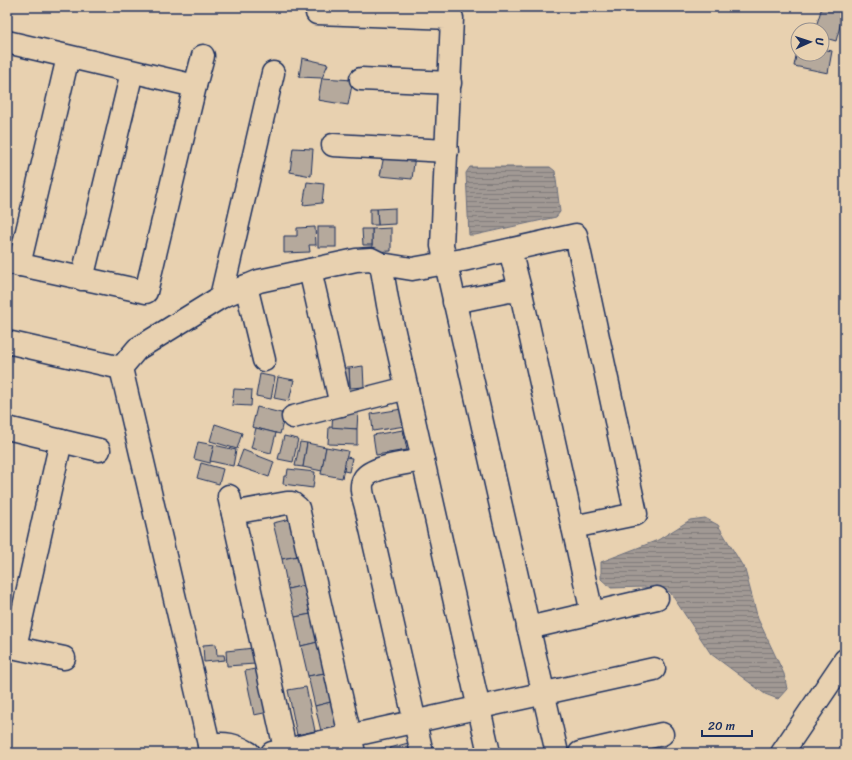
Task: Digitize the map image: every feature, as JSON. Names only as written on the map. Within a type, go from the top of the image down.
[{"type":"street","points":[[318,13],[452,18],[442,246],[557,753]]},
{"type":"street","points":[[7,42],[195,86]]},
{"type":"street","points":[[68,57],[13,263],[146,292],[203,56]]},
{"type":"street","points":[[82,279],[132,72]]},
{"type":"street","points":[[221,297],[273,73]]},
{"type":"street","points":[[361,79],[450,83]]},
{"type":"street","points":[[333,145],[447,151]]},
{"type":"street","points":[[121,368],[137,349],[221,297],[258,281],[364,259],[371,259],[381,264],[412,269],[446,264],[576,236],[636,514],[572,528]]},
{"type":"street","points":[[510,250],[521,293],[592,613]]},
{"type":"street","points":[[381,264],[407,388],[489,753]]},
{"type":"street","points":[[310,270],[341,405]]},
{"type":"street","points":[[246,286],[264,360]]},
{"type":"street","points":[[454,302],[509,291],[521,293]]},
{"type":"street","points":[[7,342],[121,368]]},
{"type":"street","points":[[121,368],[210,749],[220,743],[234,745],[249,753]]},
{"type":"street","points":[[293,417],[407,388]]},
{"type":"street","points":[[7,428],[99,450]]},
{"type":"street","points":[[61,441],[11,646],[64,658]]},
{"type":"street","points":[[422,753],[362,484],[364,479],[374,471],[423,460]]},
{"type":"street","points":[[352,744],[298,508],[292,503],[231,504],[281,752],[352,744],[415,722],[654,669]]},
{"type":"street","points":[[528,628],[657,598]]},
{"type":"street","points":[[782,753],[845,660]]},
{"type":"street","points":[[580,753],[662,734]]},
{"type":"shaded area","points":[[470,167],[550,167],[555,171],[560,212],[556,217],[475,235],[469,235],[466,173]]},
{"type":"shaded area","points":[[705,518],[718,525],[745,570],[758,619],[784,674],[787,689],[778,699],[765,694],[711,654],[670,592],[644,587],[611,588],[601,579],[601,562],[658,540],[690,520]]},
{"type":"building","points":[[822,7],[844,11],[836,41],[830,39],[830,22],[817,22]]},
{"type":"building","points":[[824,7],[845,7],[845,11],[844,11]]},
{"type":"building","points":[[830,51],[832,51],[830,62]]},
{"type":"building","points":[[302,58],[328,64],[322,78],[299,77]]},
{"type":"building","points":[[795,62],[830,62],[828,73],[794,66]]},
{"type":"building","points":[[322,78],[353,80],[348,105],[318,100]]},
{"type":"building","points":[[293,148],[313,149],[311,176],[290,172]]},
{"type":"building","points":[[385,150],[415,155],[412,179],[380,176]]},
{"type":"building","points":[[307,182],[324,184],[322,203],[303,205]]},
{"type":"building","points":[[395,208],[395,224],[378,225],[377,209]]},
{"type":"building","points":[[370,209],[377,209],[378,225],[370,225]]},
{"type":"building","points":[[315,227],[316,245],[309,245],[310,252],[284,253],[284,236],[297,236],[297,228]]},
{"type":"building","points":[[318,227],[336,227],[336,247],[318,247]]},
{"type":"building","points":[[391,228],[391,251],[372,252],[372,229]]},
{"type":"building","points":[[362,229],[372,229],[372,245],[363,245]]},
{"type":"building","points":[[363,366],[364,387],[350,388],[349,368]]},
{"type":"building","points":[[340,368],[349,368],[350,387],[342,387]]},
{"type":"building","points":[[260,374],[275,377],[271,399],[256,396]]},
{"type":"building","points":[[278,377],[294,380],[289,401],[274,398]]},
{"type":"building","points":[[234,389],[252,390],[251,406],[232,405]]},
{"type":"building","points":[[257,407],[285,414],[280,434],[252,427]]},
{"type":"building","points":[[402,409],[405,426],[373,431],[371,414]]},
{"type":"building","points":[[333,410],[358,411],[357,429],[332,428]]},
{"type":"building","points":[[215,424],[242,433],[237,449],[210,441]]},
{"type":"building","points":[[329,427],[357,429],[357,445],[328,444]]},
{"type":"building","points":[[256,428],[276,433],[271,453],[251,448]]},
{"type":"building","points":[[403,430],[407,450],[376,455],[373,435]]},
{"type":"building","points":[[284,436],[298,439],[293,462],[278,459]]},
{"type":"building","points":[[198,442],[214,445],[210,463],[194,459]]},
{"type":"building","points":[[300,442],[307,443],[303,467],[295,466]]},
{"type":"building","points":[[307,443],[326,447],[322,471],[303,467]]},
{"type":"building","points":[[214,445],[236,450],[233,466],[210,461]]},
{"type":"building","points":[[326,447],[348,451],[342,478],[321,474]]},
{"type":"building","points":[[243,450],[274,462],[269,477],[237,466]]},
{"type":"building","points":[[346,457],[352,458],[349,472],[344,471]]},
{"type":"building","points":[[201,463],[223,469],[219,484],[197,478]]},
{"type":"building","points":[[288,469],[315,472],[313,488],[283,484],[284,476],[287,476]]},
{"type":"building","points":[[290,519],[298,556],[282,559],[273,523]]},
{"type":"building","points":[[298,556],[305,585],[288,589],[282,559]]},
{"type":"building","points":[[305,585],[311,614],[295,617],[288,589]]},
{"type":"building","points":[[311,614],[318,642],[301,646],[295,617]]},
{"type":"building","points":[[318,642],[325,673],[308,676],[301,646]]},
{"type":"building","points":[[216,644],[217,655],[224,655],[225,660],[204,662],[203,645]]},
{"type":"building","points":[[254,648],[255,664],[227,666],[226,651]]},
{"type":"building","points":[[260,668],[269,712],[254,715],[245,671]]},
{"type":"building","points":[[325,673],[331,702],[315,706],[308,676]]},
{"type":"building","points":[[306,687],[315,731],[297,735],[288,690]]},
{"type":"building","points":[[331,702],[337,728],[321,731],[315,706]]},
{"type":"building","points":[[408,743],[411,753],[392,753],[390,748]]},
{"type":"building","points":[[385,748],[386,753],[370,753],[370,751]]}]
